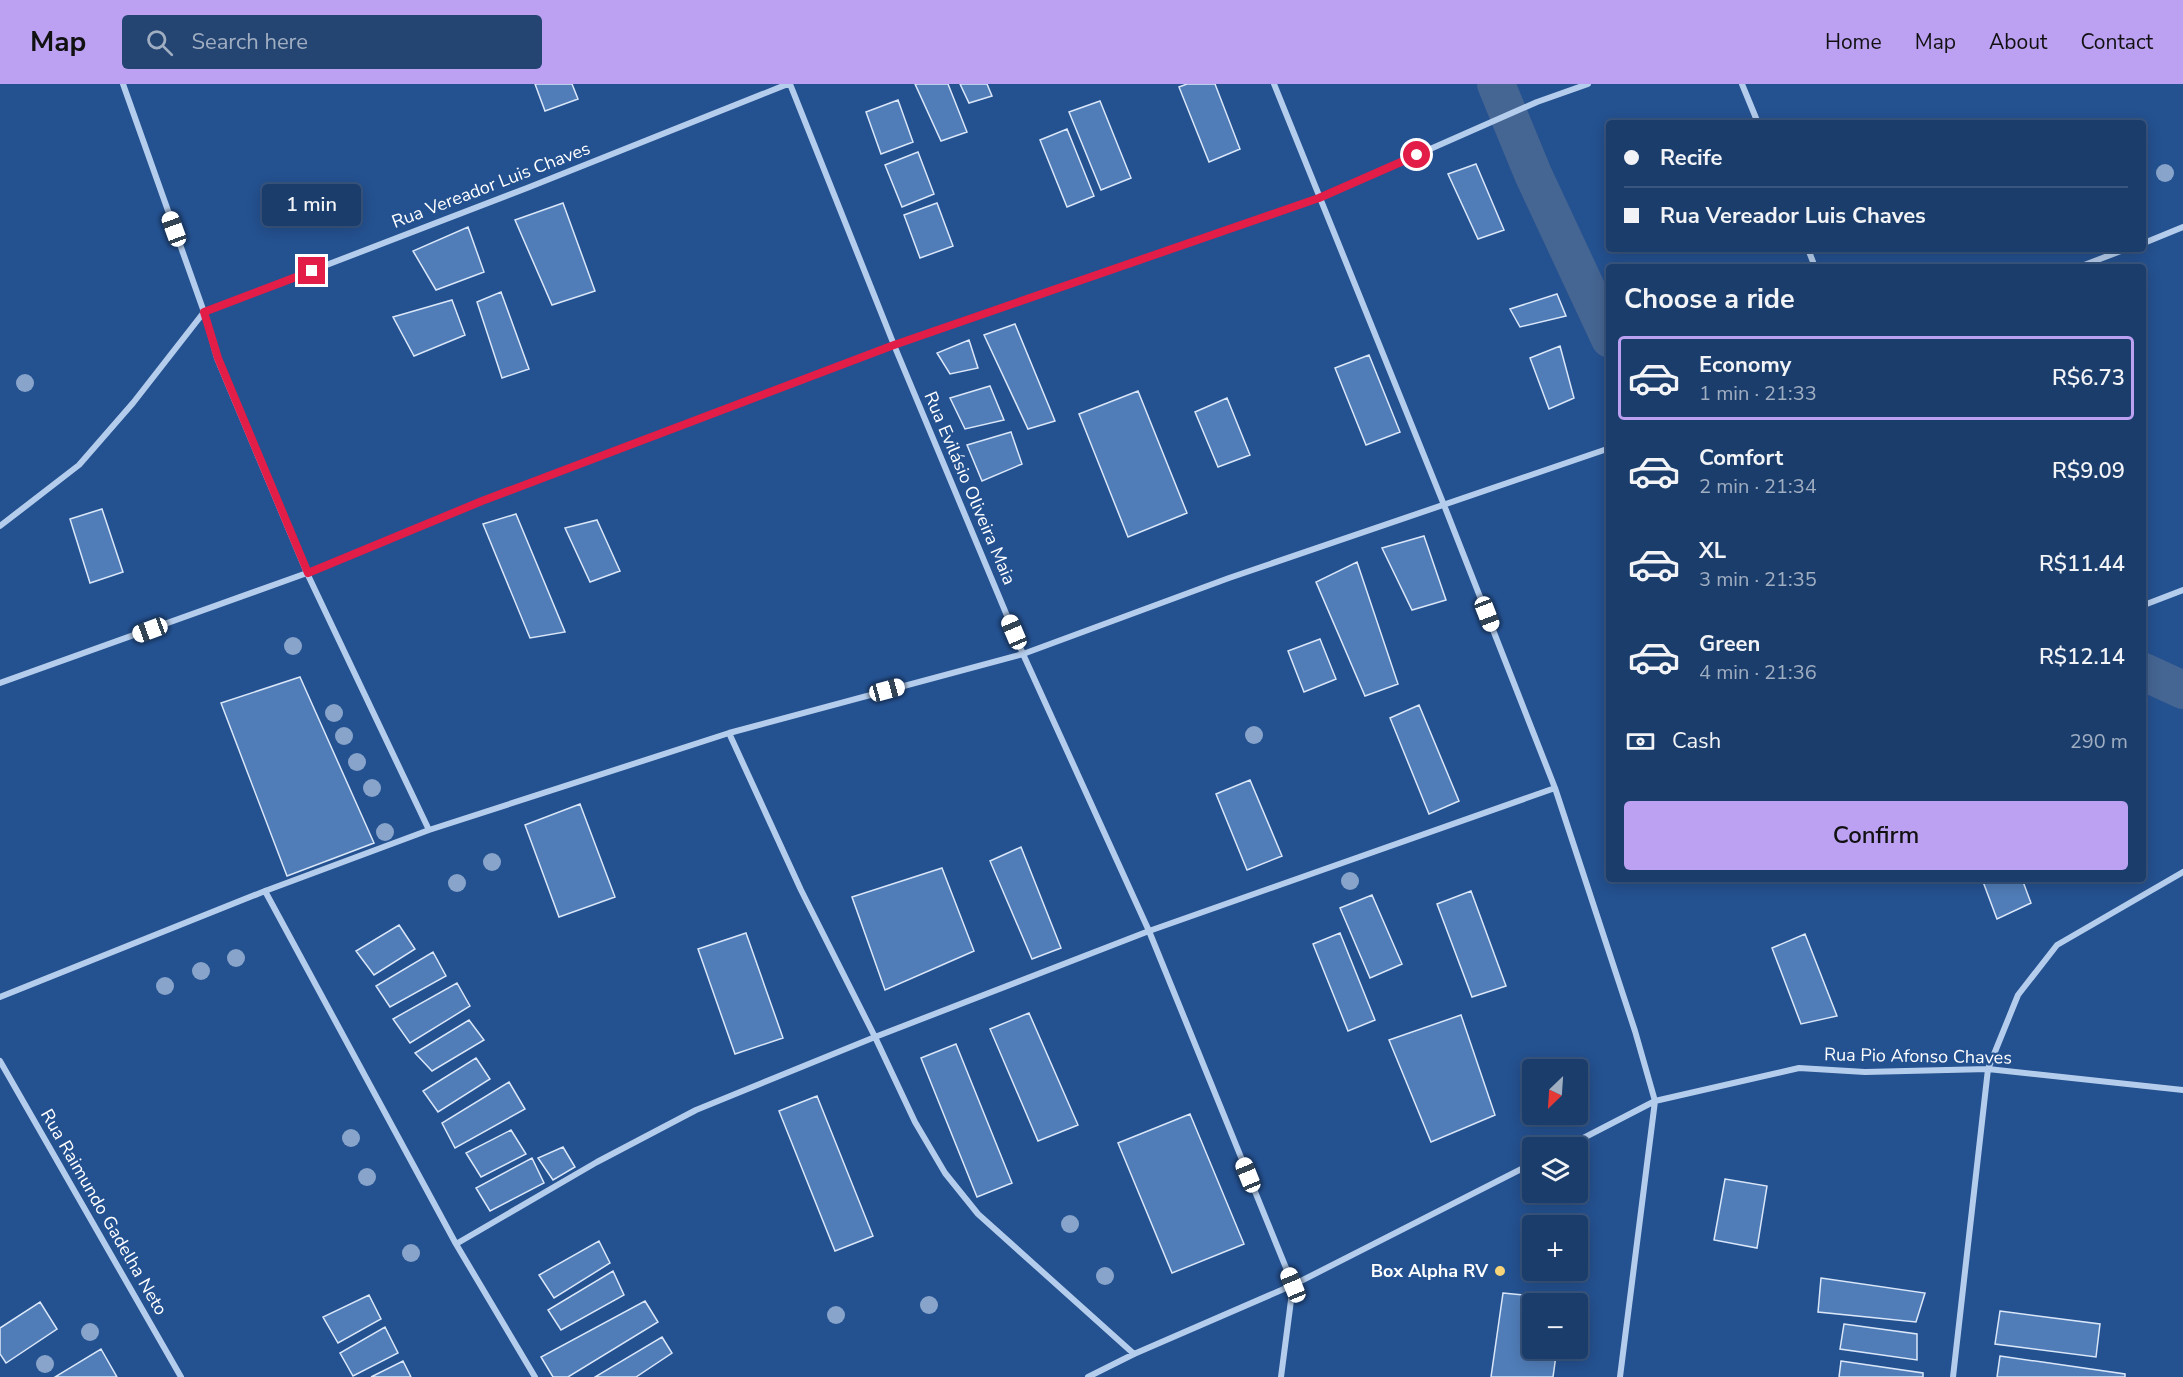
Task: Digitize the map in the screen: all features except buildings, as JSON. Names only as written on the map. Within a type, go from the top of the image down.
[{"type":"street","points":[[123,84],[204,312],[218,358],[308,573],[429,830]]},
{"type":"street","name":"Rua Vereador Luis Chaves","points":[[204,312],[789,84]]},
{"type":"street","name":"Rua Evilásio Oliveira Maia","points":[[789,84],[894,345],[1023,654],[1149,931],[1293,1285]]},
{"type":"street","points":[[1274,84],[1444,505],[1555,788],[1635,1031],[1655,1101],[1620,1377]]},
{"type":"street","points":[[0,683],[308,573],[482,501],[894,345],[1319,198],[1538,102],[1588,84]]},
{"type":"street","points":[[1742,84],[1757,120]]},
{"type":"street","points":[[2146,242],[2183,228]]},
{"type":"street","points":[[2087,264],[2118,252]]},
{"type":"street","points":[[0,526],[79,465],[133,403],[204,312]]},
{"type":"street","points":[[0,997],[265,891],[429,830],[729,733],[1023,654],[1229,578],[1606,449]]},
{"type":"street","points":[[2146,604],[2183,590]]},
{"type":"street","points":[[729,733],[801,890],[915,1122],[945,1173],[978,1214],[1134,1354]]},
{"type":"street","points":[[456,1244],[597,1162],[696,1110],[875,1037],[1149,931],[1555,788]]},
{"type":"street","points":[[1953,1377],[1988,1069],[2018,995],[2057,945],[2183,872]]},
{"type":"street","points":[[265,891],[456,1244],[535,1377]]},
{"type":"street","name":"Rua Raimundo Gadelha Neto","points":[[0,1061],[181,1377]]},
{"type":"street","name":"Rua Pio Afonso Chaves","points":[[1585,1137],[1655,1101],[1799,1068],[1865,1072],[1988,1069],[2183,1090]]},
{"type":"street","points":[[1088,1377],[1134,1354],[1293,1285],[1522,1169]]},
{"type":"street","points":[[1281,1377],[1293,1285]]},
{"type":"waterway","points":[[1496,84],[1533,174],[1606,330]]},
{"type":"waterway","points":[[2146,673],[2183,690]]},
{"type":"place","name":"Box Alpha RV","points":[[1500,1271]]},
{"type":"route","points":[[312,271],[204,312],[218,358],[308,573],[482,501],[894,345],[1319,198],[1417,155]]}]
